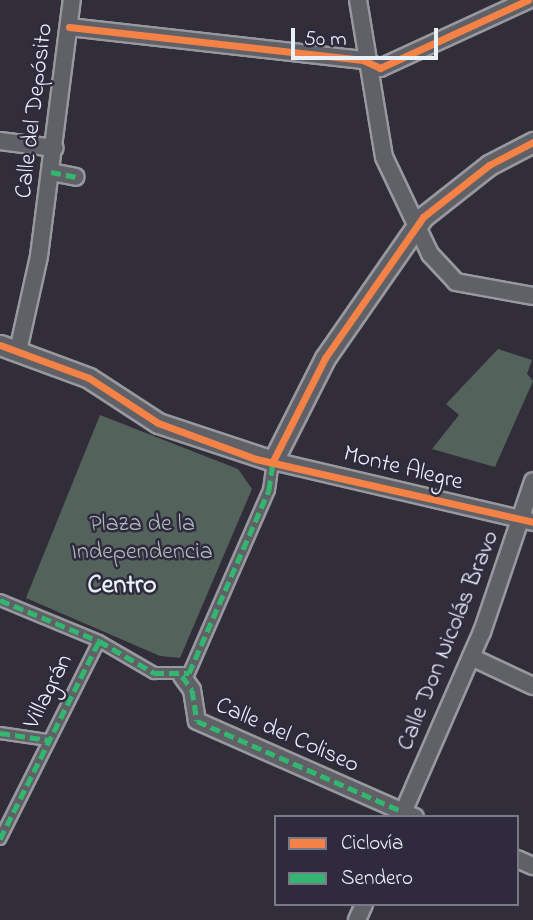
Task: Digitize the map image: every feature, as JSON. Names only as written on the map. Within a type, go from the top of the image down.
[{"type":"street","name":"Calle del Depósito","points":[[9,348],[51,172],[72,0]]},
{"type":"street","points":[[358,0],[363,60],[384,156],[416,228],[456,282],[533,296]]},
{"type":"street","points":[[69,27],[363,60],[380,68],[528,0]]},
{"type":"street","points":[[0,141],[55,148]]},
{"type":"street","points":[[0,600],[99,641],[154,673],[182,676],[200,658],[269,490],[273,461],[325,358],[416,228],[489,165],[533,142]]},
{"type":"street","points":[[51,172],[76,177]]},
{"type":"street","points":[[9,348],[89,378],[158,423],[273,461]]},
{"type":"street","name":"Monte Alegre","points":[[273,461],[528,520]]},
{"type":"street","name":"Calle Don Nicolás Bravo","points":[[407,815],[528,520],[533,481]]},
{"type":"street","name":"Villagrán","points":[[0,839],[99,641]]},
{"type":"street","points":[[471,657],[533,686]]},
{"type":"street","name":"Calle del Coliseo","points":[[182,676],[197,721],[407,815]]},
{"type":"street","points":[[0,733],[48,740]]},
{"type":"green space","points":[[498,349],[532,360],[527,374],[533,381],[495,467],[432,449],[459,415],[446,404]]},
{"type":"green space","name":"Plaza de la Independencia","points":[[100,415],[238,469],[252,489],[180,658],[160,656],[26,598]]},
{"type":"marked path","points":[[51,172],[76,177]]},
{"type":"marked path","points":[[0,600],[99,641],[154,673],[189,673],[269,490],[273,461]]},
{"type":"marked path","points":[[0,839],[99,641]]},
{"type":"marked path","points":[[182,676],[192,690],[197,721],[403,812]]},
{"type":"marked path","points":[[0,733],[48,740]]},
{"type":"cycle path","points":[[69,27],[363,60],[380,68],[528,0]]},
{"type":"cycle path","points":[[273,461],[325,358],[423,217],[489,165],[533,142]]},
{"type":"cycle path","points":[[0,345],[89,378],[158,423],[256,459],[533,522]]},
{"type":"district","name":"Centro","points":[[122,587]]}]
